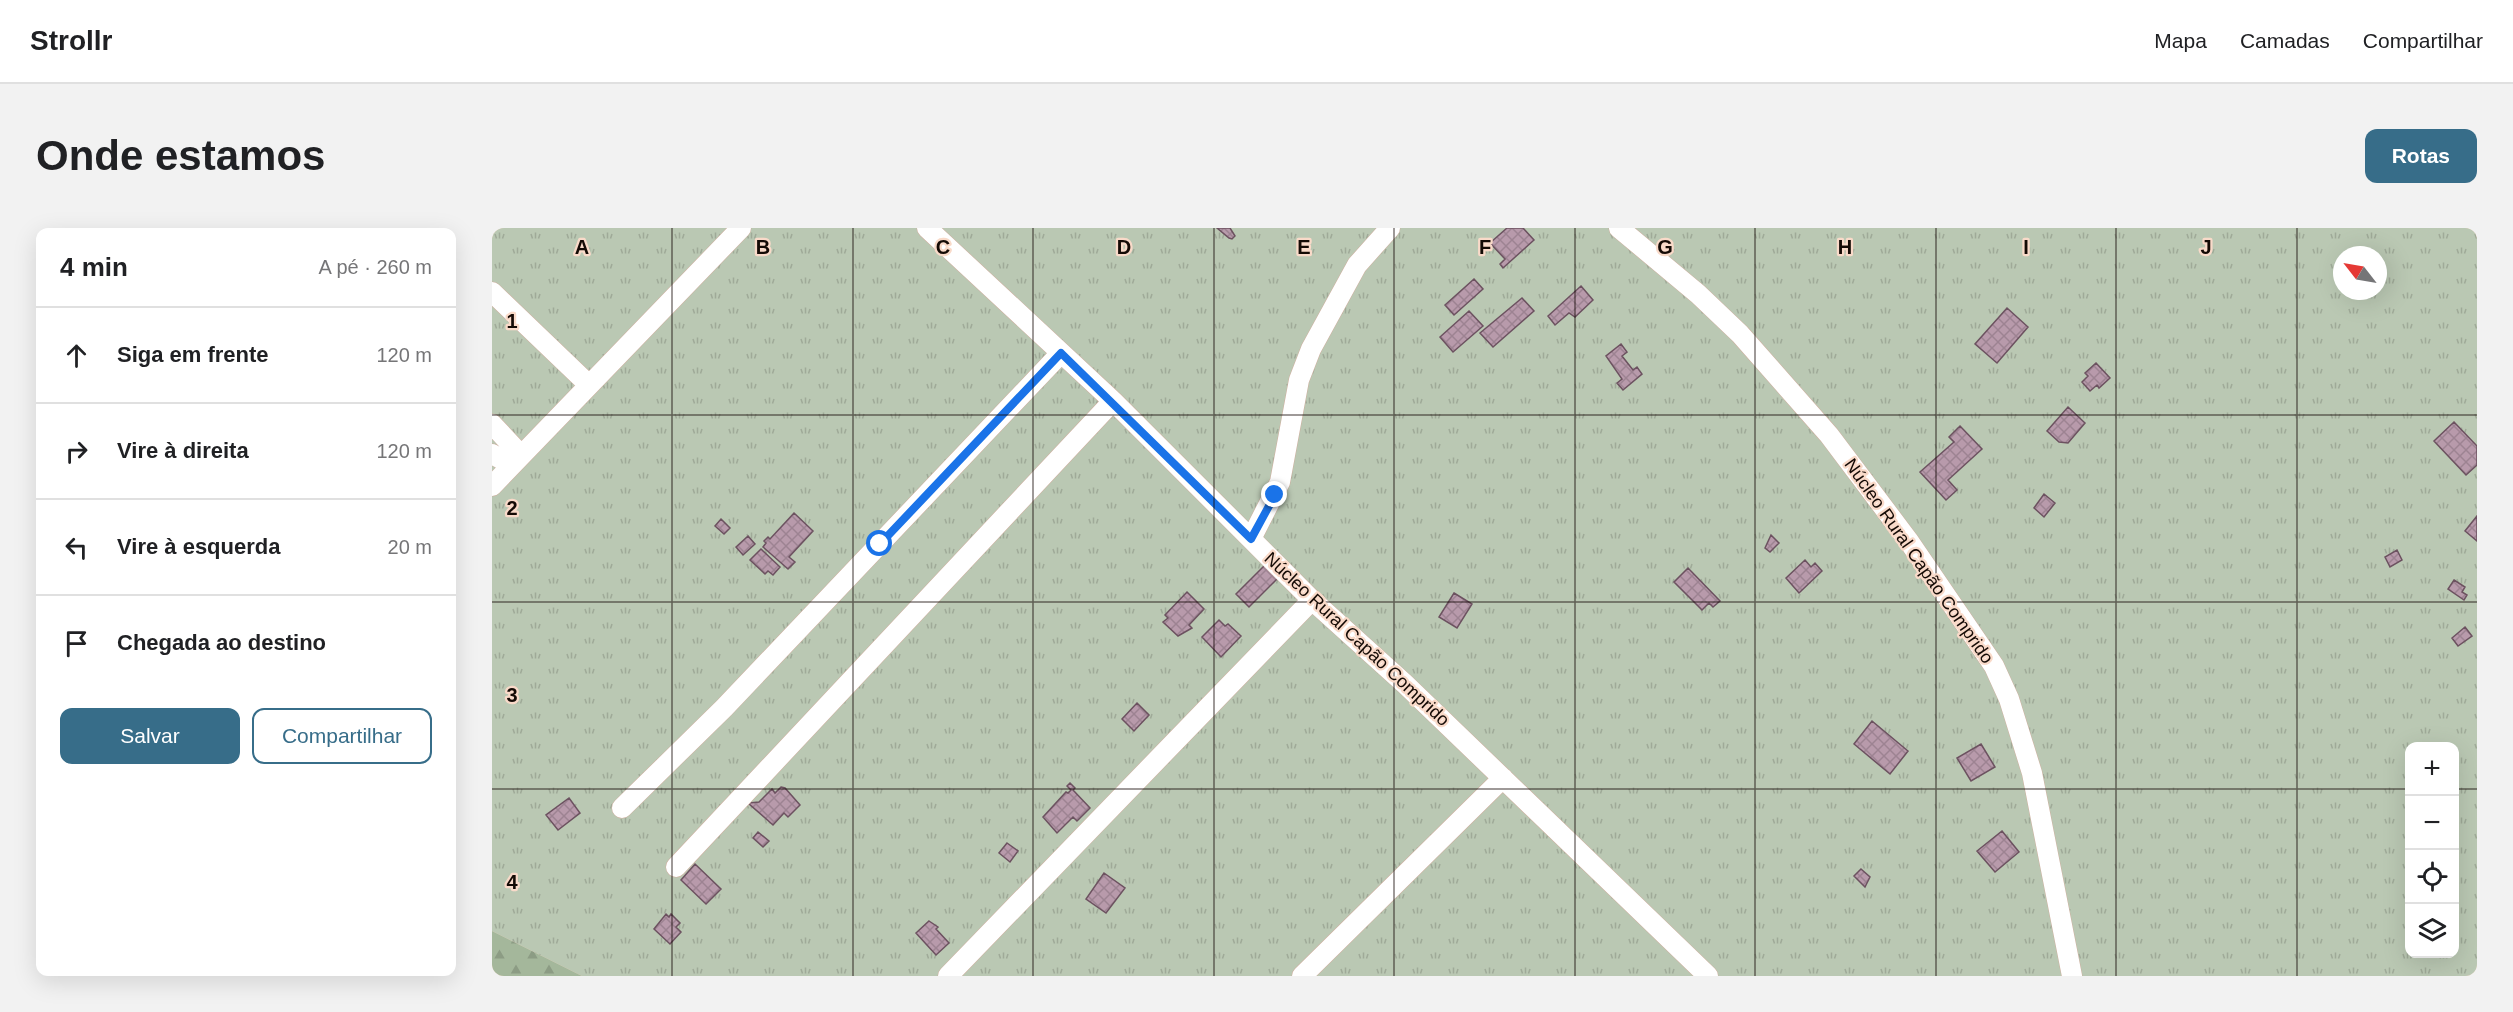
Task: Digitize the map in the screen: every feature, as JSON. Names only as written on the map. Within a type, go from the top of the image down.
[{"type":"street","points":[[492,486],[741,228]]},
{"type":"street","name":"Núcleo Rural Capão Comprido","points":[[927,228],[1113,402],[1312,600],[1405,684],[1708,976]]},
{"type":"street","points":[[1251,539],[1280,482],[1299,380],[1311,349],[1357,265],[1390,228]]},
{"type":"street","name":"Núcleo Rural Capão Comprido","points":[[1619,228],[1698,294],[1740,334],[1829,435],[1908,540],[1994,666],[2009,699],[2032,773],[2072,976]]},
{"type":"street","points":[[492,292],[589,385]]},
{"type":"street","points":[[622,808],[724,708],[1061,353]]},
{"type":"street","points":[[676,867],[1113,402]]},
{"type":"street","points":[[492,424],[517,460]]},
{"type":"street","points":[[492,454],[517,460]]},
{"type":"street","points":[[948,976],[1312,600]]},
{"type":"street","points":[[1302,976],[1503,778]]},
{"type":"green space","points":[[492,228],[2477,228],[2477,976],[582,976],[492,931]]},
{"type":"green space","points":[[492,931],[582,976],[492,976]]},
{"type":"building","points":[[1217,228],[1230,228],[1235,236],[1232,239],[1229,238]]},
{"type":"building","points":[[1507,228],[1523,228],[1534,240],[1503,268],[1500,264],[1505,259],[1490,243]]},
{"type":"building","points":[[1474,279],[1483,289],[1454,315],[1445,305]]},
{"type":"building","points":[[1581,286],[1593,300],[1575,317],[1569,313],[1555,325],[1548,316]]},
{"type":"building","points":[[1522,298],[1534,311],[1493,347],[1480,333]]},
{"type":"building","points":[[2007,308],[2028,327],[1997,363],[1975,344]]},
{"type":"building","points":[[1469,311],[1483,326],[1453,352],[1440,337]]},
{"type":"building","points":[[1621,344],[1627,352],[1622,356],[1633,370],[1637,367],[1642,374],[1623,390],[1617,383],[1622,379],[1606,356]]},
{"type":"building","points":[[2096,363],[2110,378],[2099,388],[2097,385],[2090,391],[2082,382],[2088,376],[2085,373]]},
{"type":"building","points":[[2068,407],[2085,423],[2068,443],[2059,442],[2047,431]]},
{"type":"building","points":[[2454,422],[2477,446],[2477,465],[2466,475],[2434,441]]},
{"type":"building","points":[[1960,426],[1982,449],[1948,480],[1957,490],[1946,500],[1920,472],[1954,442],[1949,437]]},
{"type":"building","points":[[2044,494],[2055,503],[2044,517],[2034,508]]},
{"type":"building","points":[[794,513],[813,531],[789,557],[795,562],[788,569],[763,547],[766,543],[764,541],[768,537],[770,539]]},
{"type":"building","points":[[2477,516],[2477,541],[2465,531]]},
{"type":"building","points":[[721,519],[730,528],[724,534],[715,526]]},
{"type":"building","points":[[1771,535],[1779,543],[1770,552],[1765,548]]},
{"type":"building","points":[[748,536],[755,544],[743,555],[736,547]]},
{"type":"building","points":[[761,549],[780,567],[773,575],[768,571],[765,574],[750,560]]},
{"type":"building","points":[[2397,550],[2402,560],[2390,567],[2385,557]]},
{"type":"building","points":[[1805,560],[1811,567],[1815,563],[1822,571],[1799,593],[1786,578]]},
{"type":"building","points":[[1265,565],[1278,578],[1249,607],[1236,594]]},
{"type":"building","points":[[1688,568],[1720,601],[1713,607],[1709,603],[1702,610],[1674,582]]},
{"type":"building","points":[[2454,580],[2465,587],[2462,592],[2467,595],[2464,600],[2448,589]]},
{"type":"building","points":[[1187,592],[1204,609],[1189,625],[1192,628],[1178,636],[1163,622],[1168,618],[1165,615]]},
{"type":"building","points":[[1454,593],[1472,604],[1457,628],[1439,617]]},
{"type":"building","points":[[1219,620],[1225,626],[1228,624],[1241,636],[1221,657],[1202,637]]},
{"type":"building","points":[[2465,627],[2472,636],[2458,646],[2452,638]]},
{"type":"building","points":[[1137,703],[1149,715],[1134,731],[1122,719]]},
{"type":"building","points":[[1872,721],[1908,751],[1890,774],[1854,744]]},
{"type":"building","points":[[1981,744],[1995,767],[1971,781],[1957,758]]},
{"type":"building","points":[[1070,783],[1075,788],[1073,790],[1090,808],[1077,821],[1073,817],[1057,833],[1043,817],[1066,792],[1071,790],[1067,786]]},
{"type":"building","points":[[781,787],[785,788],[800,805],[788,817],[784,813],[773,825],[748,803],[759,802],[772,789],[775,793]]},
{"type":"building","points":[[569,798],[580,813],[558,830],[546,815]]},
{"type":"building","points":[[2002,831],[2019,852],[1995,872],[1977,851]]},
{"type":"building","points":[[758,832],[769,841],[763,847],[753,838]]},
{"type":"building","points":[[1007,843],[1018,851],[1010,862],[999,853]]},
{"type":"building","points":[[695,864],[721,889],[706,904],[681,880]]},
{"type":"building","points":[[1861,869],[1870,877],[1865,887],[1854,876]]},
{"type":"building","points":[[1104,873],[1125,888],[1106,913],[1086,899]]},
{"type":"building","points":[[666,914],[669,917],[671,914],[680,923],[676,927],[681,932],[670,944],[654,929]]},
{"type":"building","points":[[929,921],[938,927],[936,929],[949,943],[936,955],[916,933]]},
{"type":"route","points":[[880,544],[1061,353],[1251,539],[1275,495]]}]
